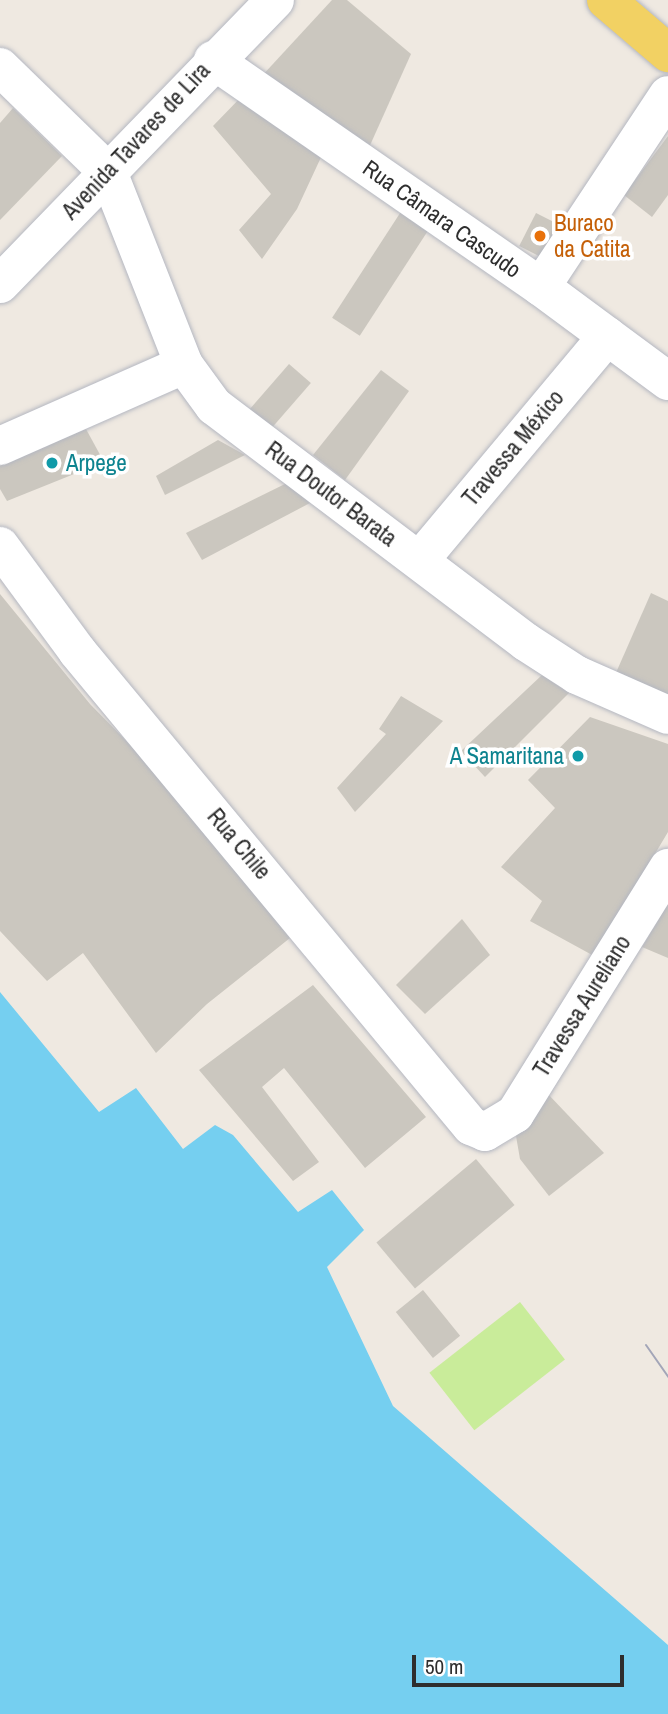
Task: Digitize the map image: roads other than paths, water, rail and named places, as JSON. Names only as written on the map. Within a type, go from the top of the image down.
[{"type":"main road","points":[[606,0],[668,53]]},
{"type":"street","name":"Avenida Tavares de Lira","points":[[0,284],[213,60],[275,0]]},
{"type":"street","name":"Rua Câmara Cascudo","points":[[213,60],[541,287],[668,382]]},
{"type":"street","points":[[0,67],[108,172]]},
{"type":"street","points":[[541,287],[668,95]]},
{"type":"street","name":"Rua Doutor Barata","points":[[108,172],[184,365],[214,406],[235,424],[301,468],[526,642],[577,675],[668,715]]},
{"type":"street","name":"Travessa México","points":[[420,560],[607,336]]},
{"type":"street","points":[[0,446],[184,365]]},
{"type":"street","name":"Rua Chile","points":[[0,546],[77,651],[471,1126],[485,1132]]},
{"type":"street","name":"Travessa Aureliano","points":[[485,1132],[515,1114],[668,869]]},
{"type":"water","points":[[0,992],[99,1112],[136,1088],[183,1149],[215,1125],[233,1135],[298,1212],[332,1190],[364,1230],[327,1267],[393,1406],[668,1645],[668,1714],[0,1714]]},
{"type":"tram line","points":[[646,1345],[668,1377]]},
{"type":"place","name":"Buraco da Catita","points":[[540,236]]},
{"type":"place","name":"Arpege","points":[[52,463]]},
{"type":"place","name":"A Samaritana","points":[[578,756]]}]
